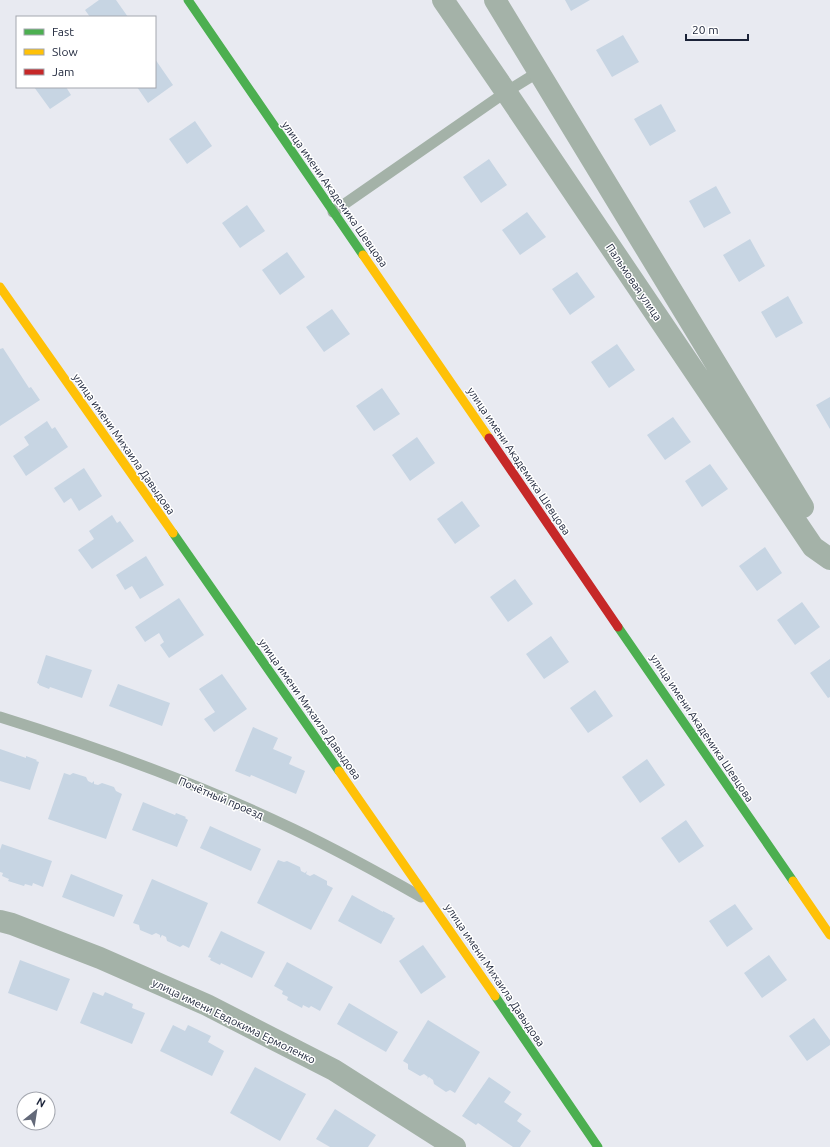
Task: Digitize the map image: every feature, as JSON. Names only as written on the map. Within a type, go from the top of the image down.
[{"type":"street","name":"улица имени Академика Шевцова","points":[[188,0],[830,935]]},
{"type":"street","name":"Пальмовая улица","points":[[442,0],[506,92],[813,547],[830,559]]},
{"type":"street","points":[[495,0],[540,71],[830,552]]},
{"type":"street","name":"улица имени Михаила Давыдова","points":[[0,287],[431,902],[598,1147]]},
{"type":"street","name":"улица имени Евдокима Ермоленко","points":[[0,921],[12,924],[100,958],[207,1005],[334,1070],[455,1147]]},
{"type":"lane","points":[[333,212],[506,92],[540,71]]},
{"type":"lane","name":"Почётный проезд","points":[[0,717],[66,737],[204,790],[294,829],[361,863],[431,902]]},
{"type":"building","points":[[99,0],[116,0],[127,16],[89,16],[85,10]]},
{"type":"building","points":[[565,0],[590,0],[571,11]]},
{"type":"building","points":[[623,35],[639,62],[612,77],[596,50]]},
{"type":"building","points":[[156,60],[173,85],[148,103],[138,88],[156,88]]},
{"type":"building","points":[[35,88],[67,88],[71,95],[50,109]]},
{"type":"building","points":[[661,104],[676,131],[650,146],[634,119]]},
{"type":"building","points":[[195,121],[212,146],[187,164],[169,139]]},
{"type":"building","points":[[489,159],[507,185],[481,203],[463,177]]},
{"type":"building","points":[[716,186],[731,213],[704,228],[689,201]]},
{"type":"building","points":[[247,205],[265,231],[240,248],[222,223]]},
{"type":"building","points":[[527,212],[546,237],[520,255],[502,230]]},
{"type":"building","points":[[750,239],[765,266],[739,282],[723,255]]},
{"type":"building","points":[[287,252],[305,277],[280,295],[262,270]]},
{"type":"building","points":[[577,272],[595,297],[570,315],[552,289]]},
{"type":"building","points":[[788,296],[803,323],[776,338],[761,312]]},
{"type":"building","points":[[332,309],[350,334],[324,352],[306,327]]},
{"type":"building","points":[[617,344],[635,370],[609,388],[591,362]]},
{"type":"building","points":[[3,348],[29,388],[31,387],[40,400],[0,426],[0,349]]},
{"type":"building","points":[[382,388],[400,414],[374,431],[356,406]]},
{"type":"building","points":[[830,397],[830,429],[816,405]]},
{"type":"building","points":[[673,417],[691,442],[665,460],[647,435]]},
{"type":"building","points":[[47,421],[52,429],[55,427],[68,447],[26,476],[13,456],[29,445],[24,437]]},
{"type":"building","points":[[417,437],[435,463],[410,481],[392,455]]},
{"type":"building","points":[[710,464],[728,489],[702,507],[685,481]]},
{"type":"building","points":[[84,468],[102,496],[79,511],[71,498],[64,503],[54,488]]},
{"type":"building","points":[[462,501],[480,526],[455,544],[437,519]]},
{"type":"building","points":[[112,515],[117,523],[120,521],[134,541],[92,569],[78,550],[94,539],[89,531]]},
{"type":"building","points":[[765,547],[782,573],[757,591],[739,566]]},
{"type":"building","points":[[146,556],[164,585],[140,599],[132,586],[125,590],[116,575]]},
{"type":"building","points":[[515,579],[533,604],[508,622],[490,597]]},
{"type":"building","points":[[179,598],[204,635],[169,658],[160,645],[164,642],[159,633],[145,642],[135,627]]},
{"type":"building","points":[[802,602],[820,627],[795,645],[777,620]]},
{"type":"building","points":[[551,636],[569,662],[544,679],[526,654]]},
{"type":"building","points":[[46,655],[92,670],[82,698],[50,687],[49,689],[37,683]]},
{"type":"building","points":[[830,659],[830,697],[828,698],[810,673]]},
{"type":"building","points":[[222,674],[247,709],[214,732],[204,719],[215,712],[199,689]]},
{"type":"building","points":[[118,684],[170,703],[162,726],[109,706]]},
{"type":"building","points":[[595,690],[613,716],[588,733],[570,708]]},
{"type":"building","points":[[253,727],[278,738],[273,749],[292,757],[289,764],[305,771],[296,794],[251,775],[250,777],[235,771]]},
{"type":"building","points":[[0,749],[26,758],[26,756],[39,762],[30,790],[0,781]]},
{"type":"building","points":[[647,759],[665,785],[640,803],[622,777]]},
{"type":"building","points":[[64,773],[70,775],[73,773],[86,777],[88,781],[92,783],[94,781],[94,784],[98,785],[102,783],[114,787],[116,791],[122,794],[106,839],[48,819]]},
{"type":"building","points":[[143,802],[175,815],[176,813],[186,817],[185,818],[188,820],[177,847],[132,830]]},
{"type":"building","points":[[686,820],[704,846],[679,863],[661,838]]},
{"type":"building","points":[[210,826],[261,849],[251,871],[200,848]]},
{"type":"building","points":[[2,844],[52,861],[43,887],[33,883],[32,886],[25,884],[24,886],[8,881],[9,879],[2,876],[3,873],[0,872],[0,850]]},
{"type":"building","points":[[278,860],[284,862],[287,861],[300,867],[301,871],[305,873],[307,871],[306,874],[310,876],[314,874],[327,881],[327,885],[333,888],[311,930],[257,903]]},
{"type":"building","points":[[71,874],[123,895],[114,917],[62,897]]},
{"type":"building","points":[[152,879],[208,903],[189,948],[183,945],[180,947],[167,941],[166,937],[162,935],[160,938],[160,935],[156,933],[152,935],[140,930],[139,925],[133,923]]},
{"type":"building","points":[[352,895],[395,918],[381,944],[338,921]]},
{"type":"building","points":[[735,904],[753,929],[727,947],[709,921]]},
{"type":"building","points":[[221,931],[265,952],[252,978],[221,963],[220,965],[210,960],[211,958],[208,957]]},
{"type":"building","points":[[423,945],[446,977],[421,994],[399,961]]},
{"type":"building","points":[[769,955],[787,980],[762,998],[744,973]]},
{"type":"building","points":[[20,960],[70,979],[57,1011],[8,993]]},
{"type":"building","points":[[287,962],[333,987],[320,1011],[311,1006],[309,1008],[303,1005],[302,1008],[287,1000],[288,997],[282,994],[283,991],[274,986]]},
{"type":"building","points":[[93,992],[103,996],[105,992],[133,1004],[132,1008],[145,1013],[132,1044],[80,1023]]},
{"type":"building","points":[[349,1003],[398,1032],[386,1052],[337,1024]]},
{"type":"building","points":[[814,1018],[830,1040],[830,1045],[807,1061],[789,1036]]},
{"type":"building","points":[[428,1020],[480,1052],[455,1093],[450,1090],[446,1092],[434,1084],[433,1080],[429,1077],[427,1079],[428,1077],[424,1074],[420,1076],[408,1069],[408,1064],[403,1061]]},
{"type":"building","points":[[173,1025],[185,1031],[188,1025],[211,1036],[208,1042],[224,1051],[212,1076],[160,1051]]},
{"type":"building","points":[[255,1067],[306,1094],[280,1141],[230,1113]]},
{"type":"building","points":[[489,1077],[511,1092],[504,1102],[522,1114],[517,1121],[531,1131],[520,1147],[513,1147],[478,1123],[476,1125],[462,1116]]},
{"type":"building","points":[[335,1109],[376,1135],[368,1147],[330,1147],[316,1139]]},
{"type":"traffic: fast","points":[[188,0],[363,255]]},
{"type":"traffic: fast","points":[[173,533],[339,771]]},
{"type":"traffic: fast","points":[[618,627],[793,881]]},
{"type":"traffic: fast","points":[[495,996],[598,1147]]},
{"type":"traffic: slow","points":[[363,255],[489,438]]},
{"type":"traffic: slow","points":[[0,287],[173,533]]},
{"type":"traffic: slow","points":[[339,771],[495,996]]},
{"type":"traffic: slow","points":[[793,881],[830,935]]},
{"type":"traffic: jam","points":[[489,438],[618,627]]}]
